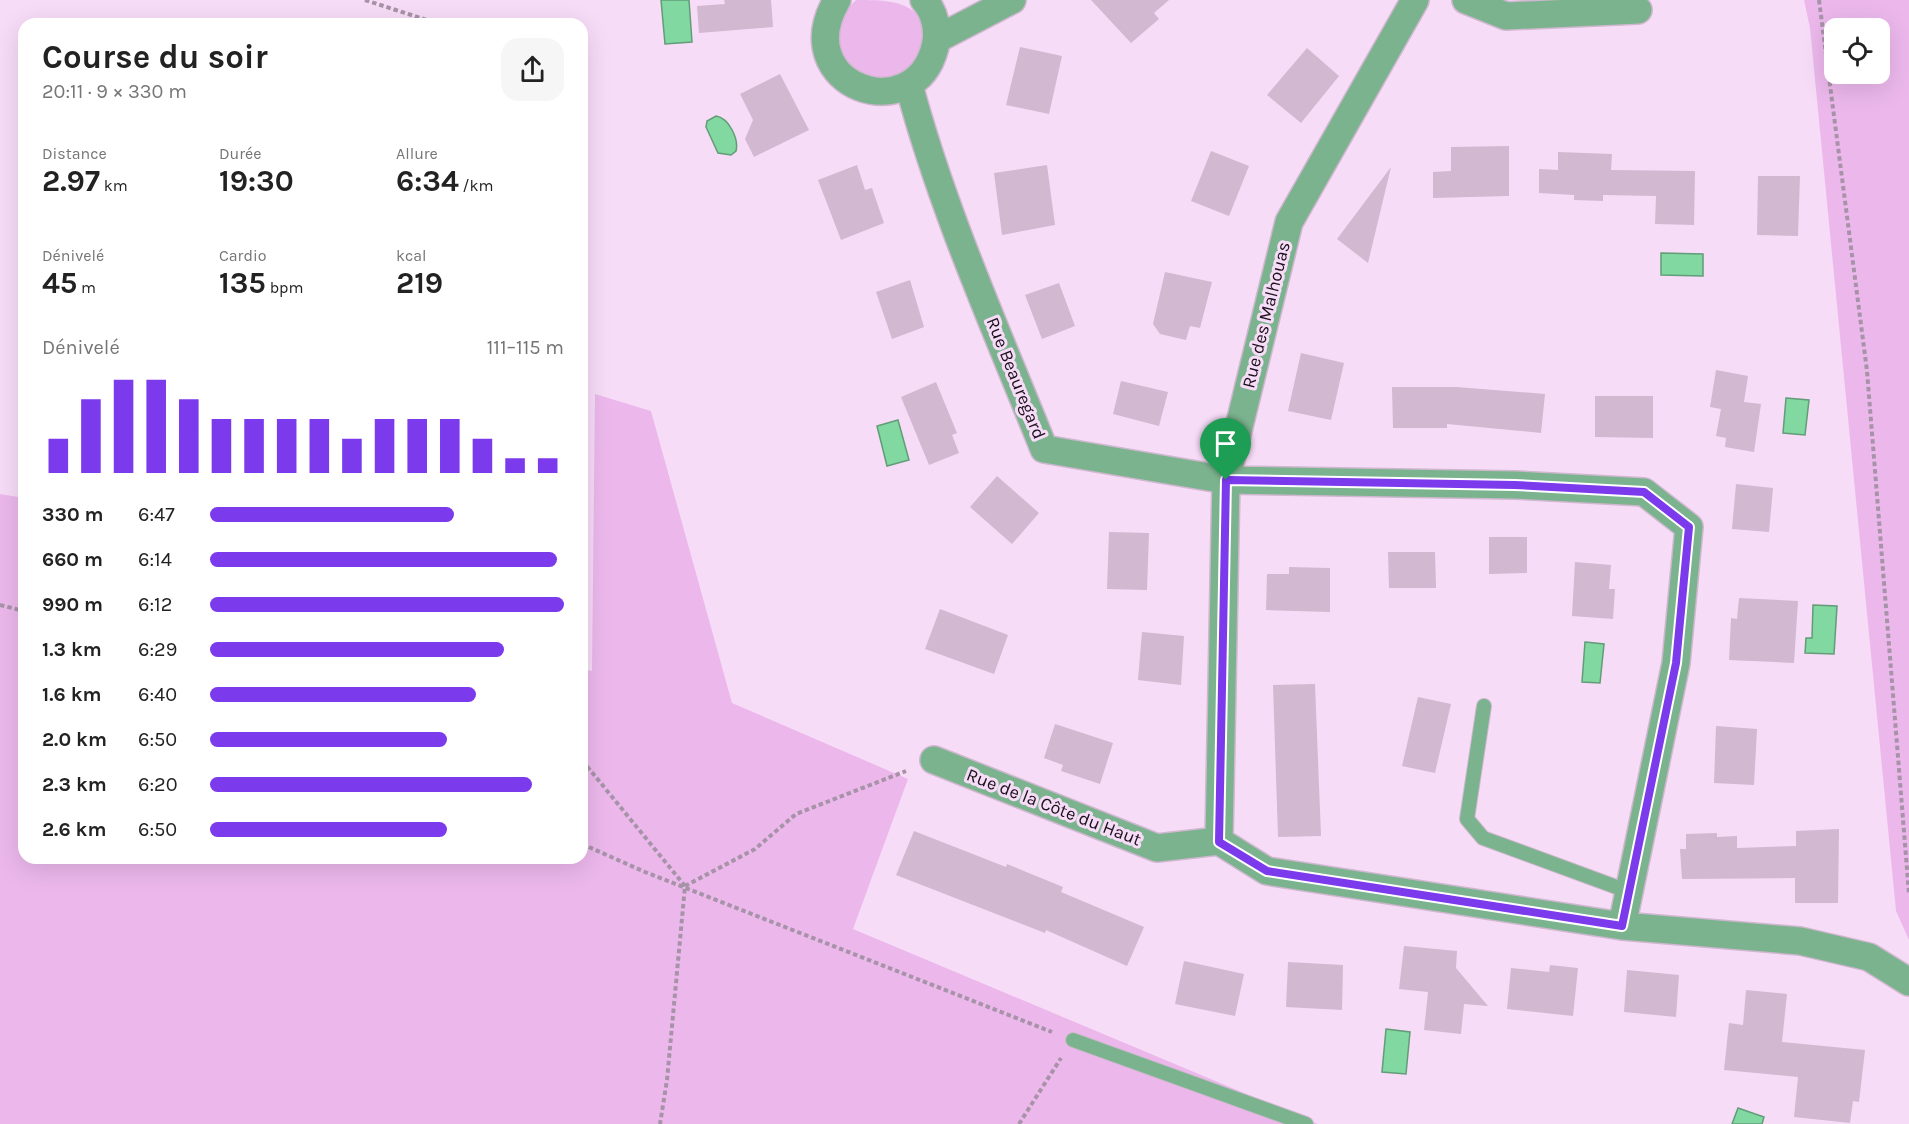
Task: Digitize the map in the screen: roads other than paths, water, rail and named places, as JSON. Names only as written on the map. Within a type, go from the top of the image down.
[{"type":"street","points":[[837,0],[829,15],[825,32],[826,49],[832,65],[843,78],[858,88],[875,92],[892,91],[909,85],[923,73],[928,65],[937,39],[935,21],[924,0]]},
{"type":"street","points":[[937,39],[1012,0]]},
{"type":"street","name":"Rue des Malhouas","points":[[1219,842],[1226,480],[1289,222],[1415,0]]},
{"type":"street","points":[[1466,0],[1506,16],[1638,10]]},
{"type":"street","name":"Rue Beauregard","points":[[909,85],[921,129],[948,206],[1044,448],[1226,480],[1515,485],[1644,492],[1689,527],[1676,663],[1622,926]]},
{"type":"street","name":"Rue de la Côte du Haut","points":[[934,760],[1157,848],[1219,842]]},
{"type":"street","points":[[1219,842],[1267,871],[1622,926],[1800,941],[1869,957],[1909,982]]},
{"type":"lane","points":[[1485,706],[1467,819],[1483,838],[1630,892]]},
{"type":"lane","points":[[1073,1040],[1306,1124]]}]
